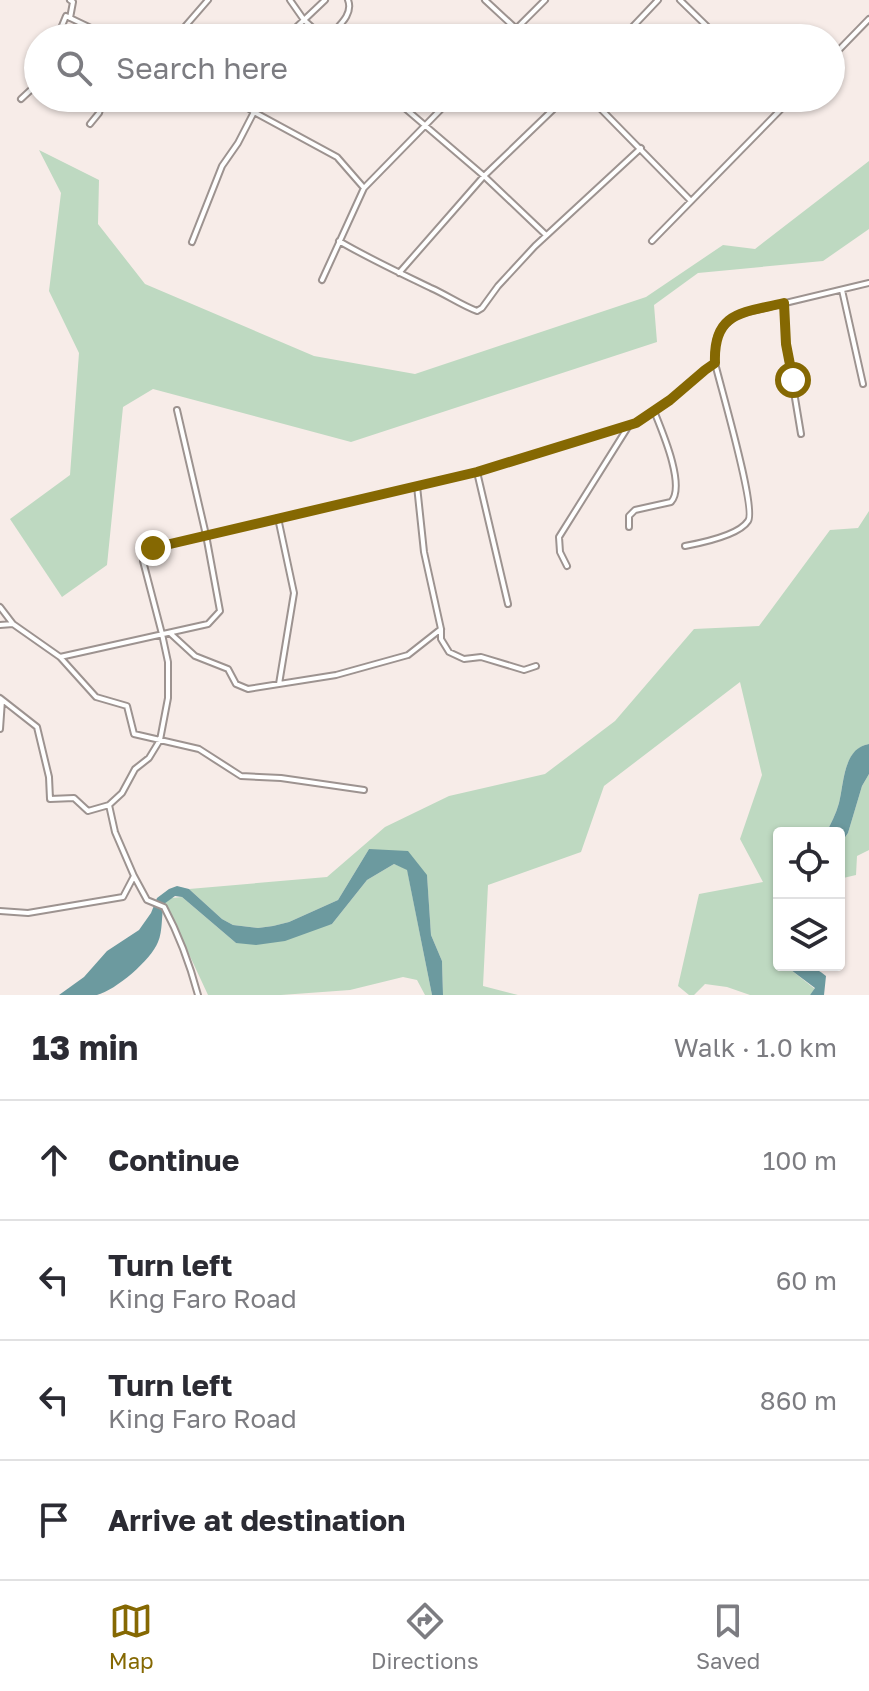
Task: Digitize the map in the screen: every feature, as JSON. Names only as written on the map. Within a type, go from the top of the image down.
[{"type":"street","points":[[70,0],[73,2],[70,18]]},
{"type":"street","points":[[187,24],[208,0]]},
{"type":"street","points":[[290,0],[309,24]]},
{"type":"street","points":[[300,24],[325,0]]},
{"type":"street","points":[[338,24],[350,11],[348,0]]},
{"type":"street","points":[[485,0],[511,24]]},
{"type":"street","points":[[521,24],[545,0]]},
{"type":"street","points":[[635,24],[658,0]]},
{"type":"street","points":[[680,0],[705,24]]},
{"type":"street","points":[[63,24],[66,16],[83,24]]},
{"type":"street","points":[[845,44],[869,19]]},
{"type":"street","points":[[21,99],[24,96]]},
{"type":"street","points":[[90,124],[99,112]]},
{"type":"street","points":[[192,242],[222,166],[254,112],[337,157],[364,188]]},
{"type":"street","points":[[409,112],[484,176],[546,235]]},
{"type":"street","points":[[322,280],[364,188],[438,112]]},
{"type":"street","points":[[399,273],[484,176],[550,112]]},
{"type":"street","points":[[604,112],[691,201]]},
{"type":"street","points":[[652,241],[778,112]]},
{"type":"street","points":[[339,241],[477,311],[546,235],[641,148]]},
{"type":"street","points":[[685,546],[713,541],[741,527],[751,516],[715,363],[722,325],[739,314],[869,283]]},
{"type":"street","points":[[842,290],[863,384]]},
{"type":"street","points":[[784,303],[786,344],[801,434]]},
{"type":"street","points":[[1,699],[37,727],[49,777],[50,799],[74,798],[88,811],[109,805],[122,793],[135,769],[149,758],[160,740],[168,698],[168,662],[145,572],[144,553],[206,535],[477,472],[636,423],[715,363]]},
{"type":"street","points":[[60,657],[208,624],[220,611],[177,410]]},
{"type":"street","points":[[629,527],[629,516],[635,510],[675,499],[668,446],[654,411]]},
{"type":"street","points":[[567,566],[560,552],[559,537],[629,425]]},
{"type":"street","points":[[477,472],[508,604]]},
{"type":"street","points":[[417,486],[424,552],[441,639],[449,652],[464,659],[481,657],[524,670],[536,666]]},
{"type":"street","points":[[278,518],[294,593],[279,684]]},
{"type":"street","points":[[0,607],[13,624],[60,657],[96,697],[127,706],[134,734],[199,749],[241,776],[281,778],[364,790]]},
{"type":"street","points":[[0,625],[13,624]]},
{"type":"street","points":[[170,633],[195,656],[228,669],[236,684],[248,689],[336,675],[408,655],[441,629]]},
{"type":"street","points":[[0,729],[1,699]]},
{"type":"street","points":[[109,805],[115,832],[134,876],[147,900],[164,907],[192,971],[198,995]]},
{"type":"street","points":[[0,911],[28,913],[123,897],[134,876]]},
{"type":"green space","points":[[39,150],[99,180],[98,224],[145,284],[314,356],[415,374],[646,297],[723,245],[755,249],[869,161],[869,229],[823,261],[698,273],[654,305],[657,342],[351,442],[153,389],[123,407],[107,565],[62,597],[10,519],[70,475],[79,353],[49,291],[61,193]]},
{"type":"green space","points":[[869,511],[869,744],[860,747],[849,760],[838,807],[829,827],[773,827],[773,971],[792,971],[815,989],[810,995],[750,995],[705,984],[694,995],[689,995],[678,986],[699,894],[763,882],[740,839],[762,775],[740,682],[604,786],[581,852],[488,885],[483,986],[518,995],[443,995],[442,961],[431,935],[427,876],[369,849],[338,900],[273,926],[233,925],[189,889],[327,877],[385,827],[449,796],[545,774],[615,721],[694,629],[759,626],[830,530],[858,528]]},
{"type":"green space","points":[[869,774],[869,850],[857,856],[856,875],[845,878],[845,837]]},
{"type":"green space","points":[[394,864],[407,869],[432,995],[425,995],[417,980],[403,977],[350,990],[281,995],[208,995],[164,904],[171,898],[182,897],[236,943],[332,924],[367,880]]},
{"type":"water","points":[[869,744],[869,774],[845,837],[845,827],[829,827],[838,807],[849,759],[860,747]]},
{"type":"water","points":[[369,849],[408,851],[427,875],[431,935],[442,961],[443,995],[432,995],[407,870],[394,864],[367,880],[332,924],[285,941],[256,945],[236,943],[182,897],[175,896],[164,904],[158,942],[132,973],[97,995],[59,995],[84,977],[107,951],[139,930],[157,898],[169,889],[177,886],[189,889],[233,925],[273,926],[338,900]]},
{"type":"water","points":[[792,971],[819,971],[826,976],[824,995],[810,995],[815,988]]},
{"type":"route","points":[[153,548],[477,472],[636,423],[715,363],[722,325],[739,314],[784,303],[786,344],[793,380]]}]
